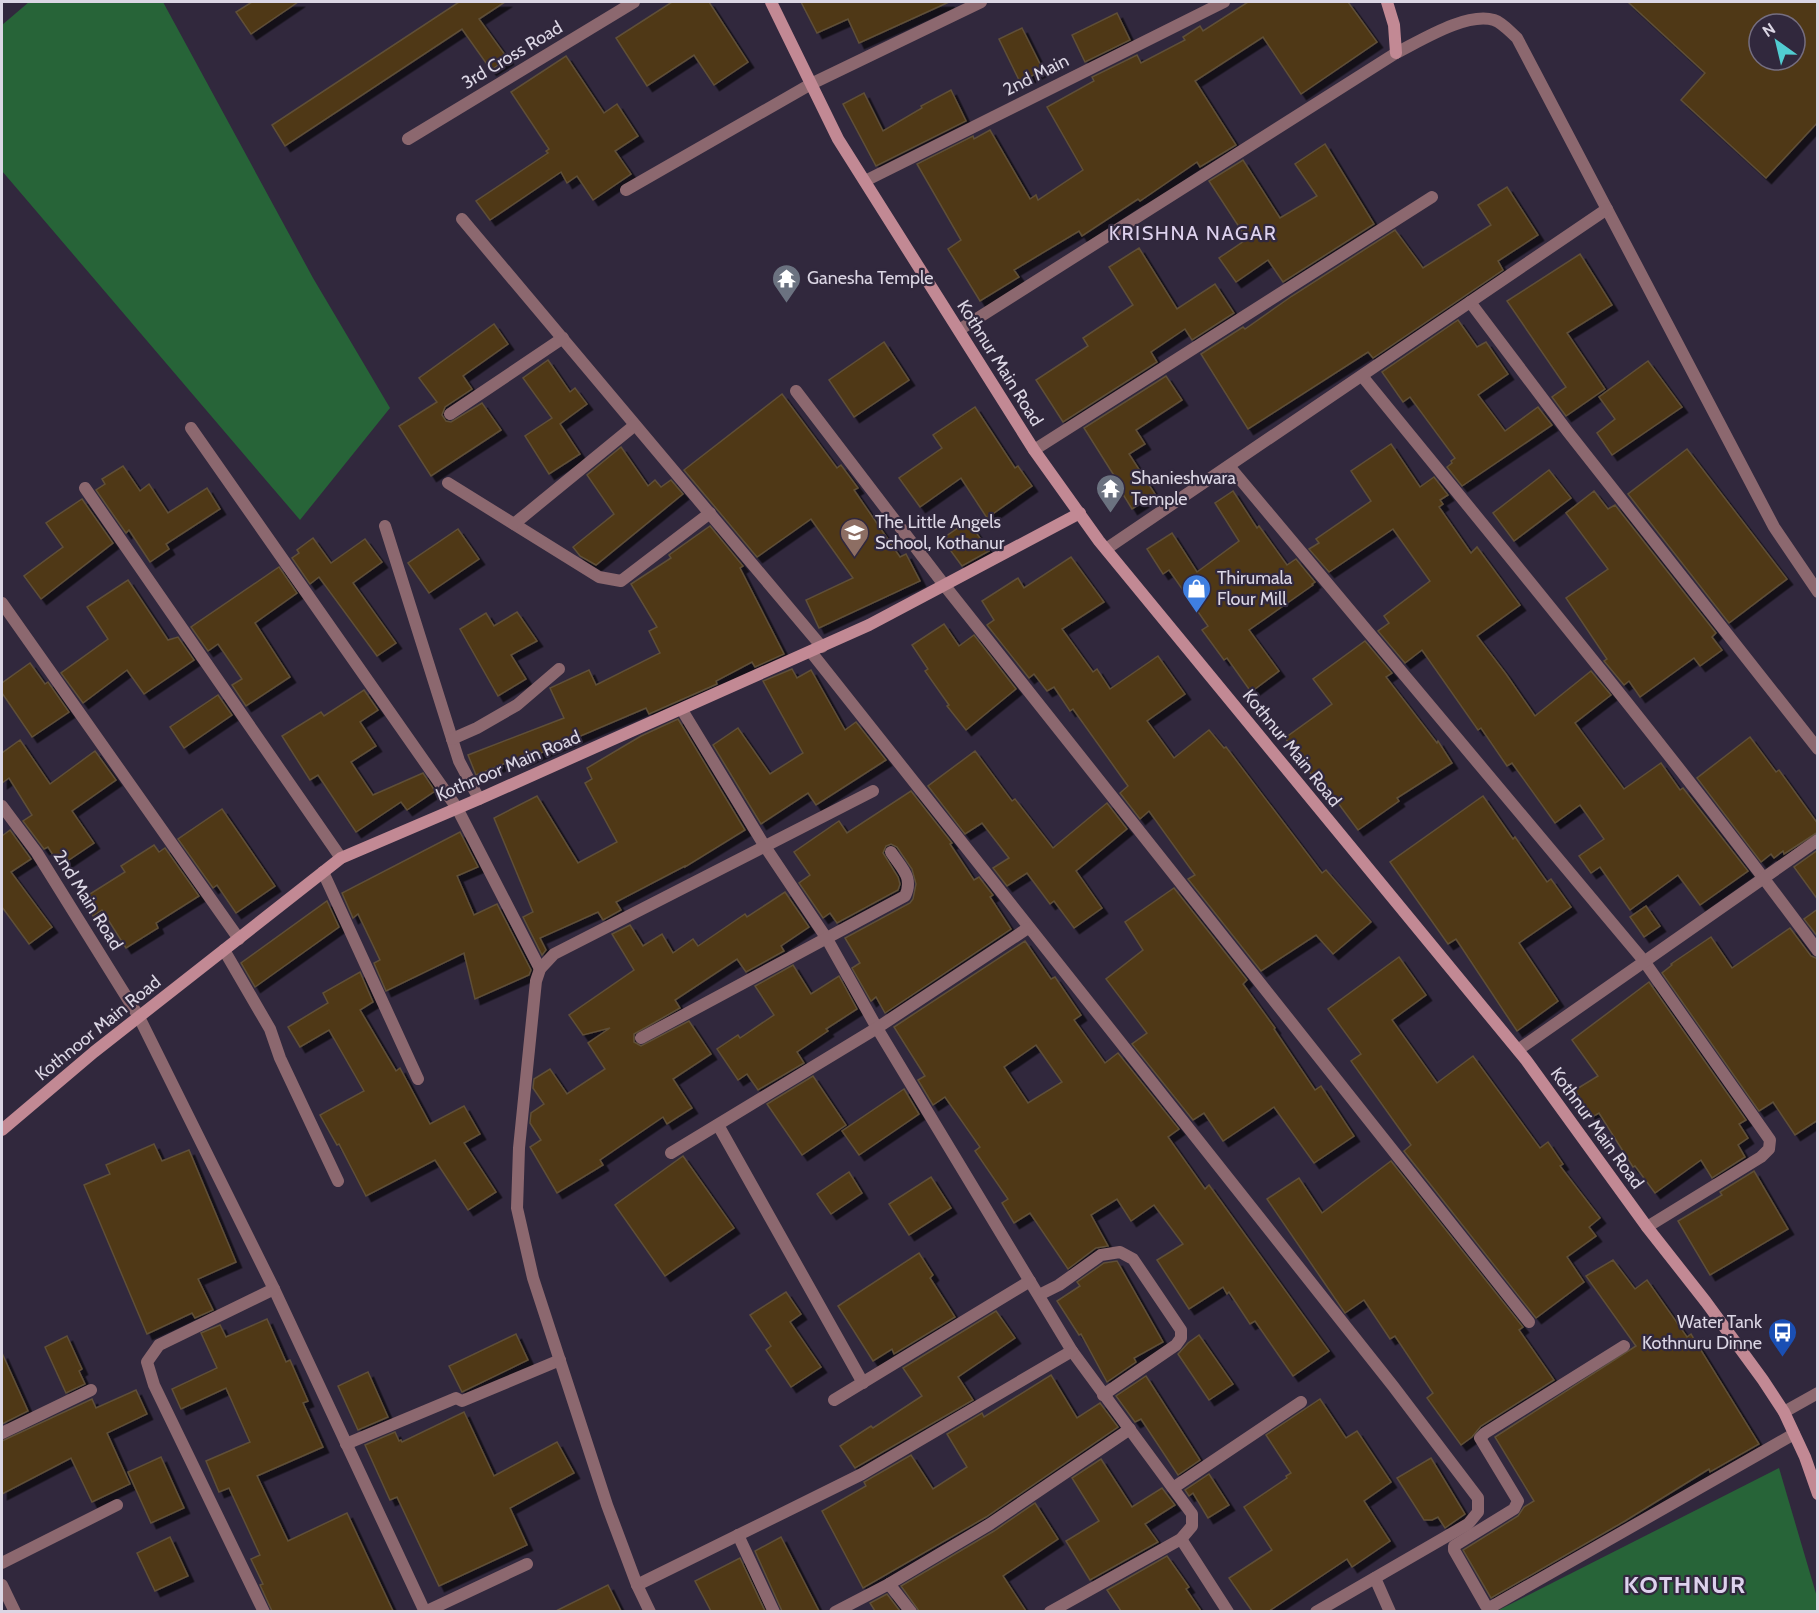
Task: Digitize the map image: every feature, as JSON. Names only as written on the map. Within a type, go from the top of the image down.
[{"type":"main road","name":"Kothnur Main Road","points":[[771,2],[838,139],[1034,450],[1106,549],[1518,1050],[1647,1227],[1763,1380],[1784,1412],[1805,1457],[1818,1494]]},
{"type":"main road","points":[[1387,2],[1394,25],[1396,53]]},
{"type":"main road","name":"Kothnoor Main Road","points":[[2,1130],[94,1052],[341,858],[682,710],[870,625],[1080,513]]},
{"type":"street","name":"3rd Cross Road","points":[[408,139],[634,2]]},
{"type":"street","points":[[626,190],[811,84],[981,2]]},
{"type":"street","name":"2nd Main","points":[[865,182],[1224,2]]},
{"type":"street","points":[[959,330],[1396,53],[1470,20],[1486,18],[1497,21],[1517,38],[1774,527],[1818,592]]},
{"type":"street","points":[[1034,450],[1432,196]]},
{"type":"street","points":[[1106,549],[1607,209]]},
{"type":"street","points":[[462,219],[710,513],[817,649],[1028,927],[1393,1386],[1478,1498],[1478,1512],[1468,1524],[1317,1611]]},
{"type":"street","points":[[1470,302],[1568,432],[1818,749]]},
{"type":"street","points":[[450,414],[563,338]]},
{"type":"street","points":[[1362,376],[1591,657],[1818,951]]},
{"type":"street","points":[[796,391],[945,586],[1529,1322]]},
{"type":"street","points":[[514,524],[635,425]]},
{"type":"street","points":[[191,428],[457,808],[540,969]]},
{"type":"street","points":[[1229,466],[1644,962],[1770,1140],[1769,1149],[1761,1157],[1647,1227]]},
{"type":"street","points":[[448,483],[599,577],[621,581],[710,513]]},
{"type":"street","points":[[85,488],[341,858]]},
{"type":"street","points":[[385,526],[459,761],[479,799]]},
{"type":"street","points":[[2,603],[239,939]]},
{"type":"street","points":[[452,739],[477,728],[517,705],[559,669]]},
{"type":"street","points":[[682,710],[764,845],[827,939],[877,1028],[1072,1351],[1192,1514],[1192,1526],[1181,1539],[1050,1611]]},
{"type":"street","points":[[650,1611],[637,1586],[607,1505],[533,1278],[516,1208],[519,1148],[536,981],[540,969],[554,954],[873,791]]},
{"type":"street","name":"2nd Main Road","points":[[2,806],[37,853],[139,1017],[274,1289],[425,1611]]},
{"type":"street","points":[[1518,1050],[1818,840]]},
{"type":"street","points":[[641,1038],[905,896],[909,886],[908,878],[891,852]]},
{"type":"street","points":[[323,872],[418,1079]]},
{"type":"street","points":[[671,1153],[877,1028],[1028,927]]},
{"type":"street","points":[[224,950],[270,1029],[280,1058],[338,1181]]},
{"type":"street","points":[[718,1125],[863,1383]]},
{"type":"street","points":[[1039,1295],[1059,1285],[1101,1255],[1120,1252],[1133,1259],[1166,1304],[1181,1330],[1181,1338],[1176,1345],[1103,1395]]},
{"type":"street","points":[[834,1400],[1030,1281]]},
{"type":"street","points":[[264,1611],[154,1385],[147,1362],[159,1345],[274,1289]]},
{"type":"street","points":[[1624,1346],[1480,1438],[1518,1501],[1514,1509],[1454,1546],[1454,1550],[1486,1606],[1491,1607],[1794,1434]]},
{"type":"street","points":[[637,1586],[862,1474],[1072,1351]]},
{"type":"street","points":[[346,1444],[456,1398],[462,1401],[560,1360]]},
{"type":"street","points":[[2,1433],[91,1390]]},
{"type":"street","points":[[1784,1412],[1818,1393]]},
{"type":"street","points":[[1173,1488],[1301,1402]]},
{"type":"street","points":[[835,1611],[889,1584],[990,1524],[1130,1430]]},
{"type":"street","points":[[2,1563],[117,1505]]},
{"type":"street","points":[[738,1535],[774,1611]]},
{"type":"street","points":[[1181,1539],[1228,1611]]},
{"type":"street","points":[[425,1611],[527,1564]]},
{"type":"street","points":[[1375,1578],[1390,1611]]},
{"type":"street","points":[[889,1584],[911,1611]]},
{"type":"street","points":[[2,1585],[15,1611]]},
{"type":"green space","points":[[29,2],[163,2],[313,278],[390,408],[300,520],[2,171],[2,25]]},
{"type":"green space","points":[[1779,1468],[1817,1597],[1817,1611],[1497,1611]]},
{"type":"building","points":[[252,2],[298,2],[251,34],[236,12]]},
{"type":"building","points":[[459,2],[505,2],[479,19],[508,59],[491,70],[462,29],[285,146],[272,125]]},
{"type":"building","points":[[672,2],[709,2],[748,62],[714,85],[694,55],[647,86],[616,38]]},
{"type":"building","points":[[801,2],[949,2],[859,43],[848,19],[817,33]]},
{"type":"building","points":[[1248,2],[1348,2],[1377,42],[1301,94],[1263,37],[1195,81],[1236,145],[1200,167],[1197,162],[1140,201],[1138,199],[1082,236],[1079,231],[1014,270],[1019,277],[980,301],[948,249],[961,240],[917,164],[990,130],[1030,199],[1036,195],[1038,200],[1083,170],[1047,107],[1094,81],[1092,77],[1137,55],[1141,63],[1185,40],[1183,37],[1200,26],[1203,31]]},
{"type":"building","points":[[1628,2],[1818,2],[1818,122],[1766,178],[1681,100],[1705,73]]},
{"type":"building","points":[[1117,13],[1130,40],[1085,62],[1072,35]]},
{"type":"building","points":[[1022,28],[1043,70],[1020,82],[999,39]]},
{"type":"building","points":[[566,56],[604,113],[617,104],[638,136],[615,151],[631,174],[593,200],[577,176],[567,183],[561,172],[490,220],[476,201],[548,153],[546,151],[549,149],[511,92]]},
{"type":"building","points":[[951,90],[966,121],[876,166],[843,104],[864,93],[883,131]]},
{"type":"building","points":[[1325,144],[1374,224],[1283,282],[1268,260],[1236,282],[1219,258],[1247,239],[1209,181],[1243,160],[1280,218],[1317,196],[1295,164]]},
{"type":"building","points":[[1507,187],[1538,235],[1498,261],[1503,270],[1373,358],[1368,352],[1248,429],[1201,354],[1243,327],[1245,329],[1395,230],[1423,268],[1491,225],[1478,205]]},
{"type":"building","points":[[1139,248],[1177,309],[1215,284],[1234,313],[1192,340],[1185,329],[1151,352],[1157,362],[1063,422],[1036,380],[1088,346],[1083,338],[1133,305],[1109,267]]},
{"type":"building","points":[[1580,254],[1612,305],[1567,333],[1605,389],[1566,416],[1552,397],[1566,387],[1507,301]]},
{"type":"building","points":[[1458,320],[1477,347],[1486,342],[1508,374],[1478,395],[1505,431],[1538,407],[1552,425],[1462,486],[1447,467],[1455,458],[1410,397],[1403,402],[1382,372]]},
{"type":"building","points":[[494,324],[508,344],[463,376],[472,389],[445,407],[442,415],[446,421],[451,422],[482,403],[501,430],[431,476],[399,426],[437,402],[419,378]]},
{"type":"building","points":[[884,342],[909,380],[854,417],[829,380]]},
{"type":"building","points":[[548,360],[570,392],[575,388],[587,404],[560,424],[580,454],[549,474],[525,436],[552,418],[523,378]]},
{"type":"building","points":[[1648,361],[1682,407],[1612,455],[1597,433],[1615,419],[1599,397]]},
{"type":"building","points":[[1166,376],[1182,400],[1136,430],[1145,444],[1129,454],[1155,494],[1132,509],[1084,428]]},
{"type":"building","points":[[782,394],[837,468],[841,465],[858,488],[854,490],[900,557],[906,554],[920,581],[819,628],[806,600],[853,578],[811,519],[757,557],[684,470]]},
{"type":"building","points":[[975,407],[1015,468],[1018,466],[1032,486],[987,518],[961,478],[920,507],[899,478],[942,448],[933,435]]},
{"type":"building","points":[[1391,444],[1420,487],[1434,477],[1448,495],[1440,500],[1443,504],[1439,507],[1471,553],[1477,547],[1520,605],[1477,636],[1535,716],[1591,671],[1611,695],[1575,723],[1624,789],[1661,763],[1680,790],[1683,788],[1748,871],[1700,905],[1678,875],[1630,910],[1600,867],[1591,873],[1579,856],[1604,839],[1580,805],[1555,823],[1512,763],[1507,766],[1481,728],[1478,730],[1422,650],[1405,663],[1378,631],[1389,623],[1384,616],[1430,581],[1393,529],[1329,572],[1309,549],[1319,543],[1316,539],[1371,501],[1351,471]]},
{"type":"building","points":[[621,447],[648,486],[655,480],[661,487],[671,480],[683,494],[596,565],[580,556],[573,547],[614,514],[587,475]]},
{"type":"building","points":[[1687,449],[1787,579],[1729,623],[1628,494]]},
{"type":"building","points":[[123,466],[140,491],[149,484],[168,513],[207,488],[220,509],[166,544],[169,549],[150,562],[129,530],[126,533],[96,490],[105,484],[102,479]]},
{"type":"building","points":[[1549,470],[1571,498],[1514,541],[1493,513]]},
{"type":"building","points":[[1233,491],[1257,528],[1259,526],[1287,565],[1296,559],[1315,582],[1249,630],[1279,671],[1251,692],[1227,658],[1224,660],[1202,630],[1208,626],[1169,570],[1163,574],[1147,549],[1172,533],[1197,572],[1239,541],[1215,503]]},
{"type":"building","points":[[1594,491],[1608,509],[1615,505],[1716,633],[1712,637],[1722,650],[1700,666],[1694,658],[1640,697],[1629,681],[1624,685],[1604,661],[1607,659],[1566,598],[1608,569],[1566,513]]},
{"type":"building","points":[[82,499],[113,543],[41,599],[24,576],[63,547],[46,523]]},
{"type":"building","points":[[968,521],[989,551],[962,566],[942,539]]},
{"type":"building","points":[[710,526],[743,566],[740,568],[784,654],[755,667],[752,662],[716,681],[717,684],[649,714],[646,708],[522,761],[521,757],[476,775],[468,755],[564,718],[550,688],[589,670],[596,685],[660,653],[649,631],[657,627],[631,584],[671,558],[669,555]]},
{"type":"building","points":[[458,529],[479,559],[429,593],[408,563]]},
{"type":"building","points":[[313,538],[331,563],[365,539],[382,562],[353,583],[396,643],[377,656],[319,577],[310,584],[292,558],[299,553],[297,550]]},
{"type":"building","points":[[1071,557],[1104,602],[1062,629],[1093,672],[1097,669],[1110,689],[1158,656],[1185,694],[1147,721],[1174,758],[1209,730],[1224,748],[1226,747],[1322,873],[1326,870],[1371,922],[1333,954],[1316,935],[1261,971],[1188,879],[1195,875],[1149,811],[1140,819],[1120,793],[1128,786],[1073,709],[1070,711],[1054,687],[1047,691],[1034,674],[1029,678],[987,625],[994,620],[982,601],[1018,578],[1024,588]]},
{"type":"building","points":[[279,567],[297,593],[255,623],[290,677],[246,706],[232,685],[242,679],[218,644],[208,651],[191,627]]},
{"type":"building","points":[[128,580],[168,640],[178,637],[194,660],[144,694],[127,670],[83,703],[61,673],[108,639],[87,607]]},
{"type":"building","points":[[517,612],[537,641],[511,655],[526,679],[498,696],[460,629],[486,613],[494,626]]},
{"type":"building","points":[[944,624],[959,646],[974,635],[1016,689],[966,730],[947,706],[949,705],[925,671],[928,669],[912,645]]},
{"type":"building","points":[[1365,641],[1392,673],[1386,677],[1437,743],[1438,741],[1452,763],[1397,798],[1399,801],[1358,830],[1315,772],[1311,774],[1285,738],[1332,704],[1313,679]]},
{"type":"building","points":[[30,663],[45,684],[48,682],[69,712],[32,737],[2,693],[2,683]]},
{"type":"building","points":[[792,669],[797,678],[811,670],[845,730],[856,722],[886,760],[816,805],[808,793],[761,824],[713,745],[738,728],[770,774],[803,753],[763,681]]},
{"type":"building","points":[[364,690],[378,710],[360,722],[376,746],[351,762],[373,795],[423,773],[435,791],[407,810],[401,802],[356,832],[318,775],[310,780],[282,736],[321,712],[324,716]]},
{"type":"building","points":[[218,695],[232,715],[184,748],[170,727]]},
{"type":"building","points":[[678,719],[745,830],[685,867],[616,902],[621,910],[603,920],[598,912],[540,938],[546,950],[542,955],[523,917],[533,912],[494,818],[537,796],[578,863],[617,842],[585,783],[592,779],[587,768],[641,736]]},
{"type":"building","points":[[1750,737],[1776,772],[1779,770],[1818,824],[1818,832],[1784,854],[1783,851],[1774,858],[1771,854],[1761,862],[1697,778]]},
{"type":"building","points":[[20,740],[50,784],[95,751],[116,780],[72,811],[94,843],[60,866],[48,847],[44,849],[23,821],[32,815],[9,778],[2,783],[2,753]]},
{"type":"building","points":[[975,751],[1012,801],[1015,799],[1053,848],[1107,803],[1127,829],[1076,871],[1102,908],[1074,928],[1054,901],[1050,904],[1027,873],[1007,886],[993,868],[1009,858],[982,823],[965,834],[928,786]]},
{"type":"building","points":[[911,791],[952,843],[950,844],[974,880],[979,877],[993,895],[990,897],[1011,929],[885,1013],[876,997],[871,1001],[852,968],[860,963],[845,938],[910,903],[916,884],[912,869],[897,847],[891,844],[886,846],[883,853],[898,877],[900,884],[898,890],[837,923],[830,913],[823,918],[799,883],[810,875],[794,852],[839,821],[847,833]]},
{"type":"building","points":[[1483,796],[1547,882],[1551,879],[1571,907],[1519,943],[1558,1001],[1517,1031],[1456,939],[1448,944],[1390,862]]},
{"type":"building","points":[[222,809],[275,886],[236,913],[217,885],[213,888],[178,839]]},
{"type":"building","points":[[10,830],[31,859],[11,872],[52,927],[29,944],[2,907],[2,836]]},
{"type":"building","points":[[460,832],[478,867],[457,876],[474,915],[497,904],[531,970],[529,975],[475,999],[464,953],[386,991],[374,963],[380,960],[358,914],[353,918],[342,893]]},
{"type":"building","points":[[154,845],[159,852],[165,848],[199,896],[156,923],[158,928],[126,948],[102,910],[93,916],[82,899],[125,872],[121,866]]},
{"type":"building","points":[[1818,850],[1818,900],[1794,867]]},
{"type":"building","points":[[1174,888],[1247,980],[1243,984],[1315,1090],[1321,1086],[1354,1136],[1314,1163],[1274,1107],[1223,1141],[1204,1113],[1193,1120],[1132,1044],[1147,1033],[1106,979],[1143,950],[1125,922]]},
{"type":"building","points":[[785,892],[809,927],[781,946],[784,951],[746,972],[737,959],[675,1000],[680,1008],[634,1034],[634,1042],[641,1046],[689,1021],[711,1054],[673,1079],[692,1108],[667,1124],[663,1117],[600,1160],[603,1165],[557,1193],[530,1147],[541,1140],[530,1123],[531,1113],[544,1104],[533,1088],[534,1079],[550,1069],[567,1094],[605,1069],[588,1043],[610,1028],[583,1035],[569,1015],[634,970],[612,934],[630,925],[643,946],[662,934],[673,953],[693,939],[698,946],[745,914],[747,917]]},
{"type":"building","points":[[327,901],[339,927],[255,987],[241,963]]},
{"type":"building","points":[[1646,906],[1660,926],[1644,937],[1630,917]]},
{"type":"building","points":[[1818,909],[1818,937],[1804,919]]},
{"type":"building","points":[[1790,928],[1811,956],[1818,959],[1818,1120],[1795,1135],[1773,1102],[1759,1111],[1662,973],[1671,964],[1711,937],[1732,968]]},
{"type":"building","points":[[1025,941],[1051,979],[1055,977],[1081,1015],[1074,1020],[1105,1063],[1118,1053],[1179,1129],[1168,1137],[1205,1189],[1209,1185],[1329,1351],[1293,1376],[1255,1321],[1250,1324],[1229,1292],[1227,1294],[1223,1287],[1189,1309],[1157,1260],[1183,1244],[1154,1205],[1131,1221],[1117,1199],[1091,1215],[1108,1246],[1096,1248],[1068,1269],[1030,1213],[1014,1223],[1002,1203],[1008,1199],[975,1151],[980,1147],[945,1097],[933,1105],[918,1080],[925,1076],[894,1027]],"holes":[[[1036,1045],[1062,1082],[1028,1103],[1004,1067]]]},
{"type":"building","points":[[1399,957],[1426,995],[1392,1020],[1437,1083],[1473,1056],[1540,1148],[1548,1142],[1563,1164],[1560,1166],[1600,1218],[1589,1227],[1596,1236],[1567,1257],[1584,1282],[1536,1318],[1404,1151],[1411,1145],[1351,1061],[1361,1054],[1328,1009]]},
{"type":"building","points":[[793,965],[811,994],[839,976],[857,1009],[826,1029],[828,1031],[797,1052],[804,1063],[758,1090],[747,1074],[738,1080],[717,1049],[738,1035],[740,1038],[774,1015],[755,986]]},
{"type":"building","points":[[360,972],[373,1002],[360,1010],[396,1071],[400,1068],[430,1124],[464,1106],[480,1134],[464,1143],[496,1192],[468,1210],[435,1160],[366,1196],[339,1144],[337,1145],[320,1115],[364,1091],[329,1030],[300,1047],[288,1027],[328,1003],[323,993]]},
{"type":"building","points":[[1649,982],[1746,1120],[1739,1124],[1748,1138],[1738,1145],[1745,1157],[1712,1178],[1701,1160],[1655,1193],[1635,1166],[1633,1167],[1599,1113],[1592,1117],[1575,1090],[1598,1076],[1572,1040]]},
{"type":"building","points":[[813,1076],[846,1125],[802,1155],[767,1104]]},
{"type":"building","points":[[904,1089],[919,1114],[859,1155],[842,1131]]},
{"type":"building","points":[[154,1144],[162,1161],[189,1150],[236,1262],[198,1279],[213,1310],[195,1318],[192,1313],[147,1334],[84,1185],[110,1174],[106,1165]]},
{"type":"building","points":[[683,1156],[734,1228],[665,1276],[615,1205]]},
{"type":"building","points":[[1391,1161],[1523,1327],[1519,1330],[1554,1380],[1481,1426],[1461,1445],[1427,1398],[1433,1393],[1395,1336],[1390,1339],[1364,1300],[1345,1313],[1267,1199],[1299,1178],[1322,1213]]},
{"type":"building","points":[[1754,1171],[1788,1229],[1710,1275],[1678,1221],[1722,1195],[1720,1192]]},
{"type":"building","points":[[849,1172],[862,1193],[831,1214],[817,1194]]},
{"type":"building","points":[[931,1177],[951,1208],[909,1235],[889,1204]]},
{"type":"building","points":[[919,1253],[933,1275],[930,1278],[955,1317],[894,1354],[892,1349],[873,1361],[838,1306]]},
{"type":"building","points":[[1613,1260],[1635,1289],[1647,1280],[1687,1337],[1691,1334],[1759,1444],[1710,1472],[1709,1469],[1625,1521],[1491,1598],[1463,1550],[1518,1516],[1524,1507],[1534,1501],[1495,1437],[1636,1346],[1586,1276]]},
{"type":"building","points":[[1117,1261],[1163,1342],[1134,1358],[1136,1362],[1107,1382],[1081,1334],[1079,1335],[1057,1301],[1080,1286],[1077,1282],[1104,1263]]},
{"type":"building","points":[[786,1292],[801,1314],[790,1322],[821,1367],[791,1387],[766,1350],[771,1346],[750,1315]]},
{"type":"building","points":[[996,1311],[1015,1338],[958,1377],[973,1400],[855,1468],[840,1446],[871,1426],[873,1428],[922,1396],[903,1368]]},
{"type":"building","points":[[267,1319],[286,1362],[290,1360],[308,1401],[303,1403],[323,1447],[257,1476],[288,1541],[347,1513],[393,1611],[272,1611],[251,1559],[260,1555],[229,1488],[219,1492],[206,1461],[250,1442],[226,1388],[181,1409],[172,1389],[217,1368],[201,1333],[220,1325],[226,1337]]},
{"type":"building","points":[[516,1334],[528,1360],[462,1392],[449,1366]]},
{"type":"building","points":[[1199,1335],[1233,1384],[1209,1400],[1178,1354]]},
{"type":"building","points":[[67,1336],[82,1369],[79,1371],[85,1384],[66,1393],[45,1347]]},
{"type":"building","points":[[2,1353],[28,1411],[2,1424]]},
{"type":"building","points":[[368,1372],[388,1417],[358,1430],[338,1386]]},
{"type":"building","points":[[1051,1375],[1077,1418],[1100,1403],[1118,1427],[986,1517],[863,1588],[822,1511],[866,1486],[864,1482],[911,1455],[933,1489],[967,1467],[947,1434],[982,1413],[984,1417]]},
{"type":"building","points":[[1146,1376],[1200,1460],[1178,1475],[1141,1419],[1135,1422],[1116,1396]]},
{"type":"building","points":[[136,1390],[147,1414],[107,1433],[130,1484],[92,1502],[71,1458],[2,1494],[2,1441],[92,1399],[96,1408]]},
{"type":"building","points":[[1320,1399],[1346,1438],[1357,1431],[1391,1482],[1364,1501],[1390,1541],[1352,1567],[1347,1559],[1269,1611],[1252,1611],[1229,1578],[1272,1550],[1244,1507],[1291,1473],[1266,1435]]},
{"type":"building","points":[[464,1412],[494,1476],[557,1442],[574,1473],[510,1508],[527,1545],[439,1586],[397,1497],[390,1500],[365,1445],[395,1432],[399,1441],[402,1442]]},
{"type":"building","points":[[161,1457],[184,1508],[151,1523],[128,1472]]},
{"type":"building","points":[[1431,1458],[1465,1514],[1445,1528],[1438,1517],[1424,1520],[1397,1478]]},
{"type":"building","points":[[1101,1459],[1132,1507],[1162,1488],[1175,1505],[1145,1524],[1158,1542],[1090,1580],[1066,1541],[1099,1521],[1072,1478]]},
{"type":"building","points":[[1209,1474],[1229,1505],[1208,1518],[1193,1493],[1189,1496],[1185,1490]]},
{"type":"building","points":[[1035,1503],[1058,1539],[1003,1576],[1026,1611],[919,1611],[901,1586],[994,1531]]},
{"type":"building","points":[[170,1537],[188,1576],[155,1591],[137,1553]]},
{"type":"building","points":[[781,1537],[819,1611],[782,1611],[755,1551]]},
{"type":"building","points":[[1167,1556],[1189,1587],[1186,1589],[1201,1611],[1121,1611],[1107,1590]]},
{"type":"building","points":[[740,1558],[765,1611],[711,1611],[695,1581]]},
{"type":"building","points":[[608,1585],[621,1611],[556,1611]]},
{"type":"building","points":[[887,1594],[900,1611],[875,1611],[870,1603]]},
{"type":"place","name":"Ganesha Temple","points":[[786,304]]},
{"type":"place","name":"Shanieshwara Temple","points":[[1110,514]]},
{"type":"place","name":"The Little Angels School, Kothanur","points":[[854,558]]},
{"type":"place","name":"Thirumala Flour Mill","points":[[1196,614]]},
{"type":"place","name":"Water Tank Kothnuru Dinne","points":[[1783,1358]]},
{"type":"district","name":"KRISHNA NAGAR","points":[[1193,233]]},
{"type":"district","name":"KOTHNUR","points":[[1685,1584]]}]
